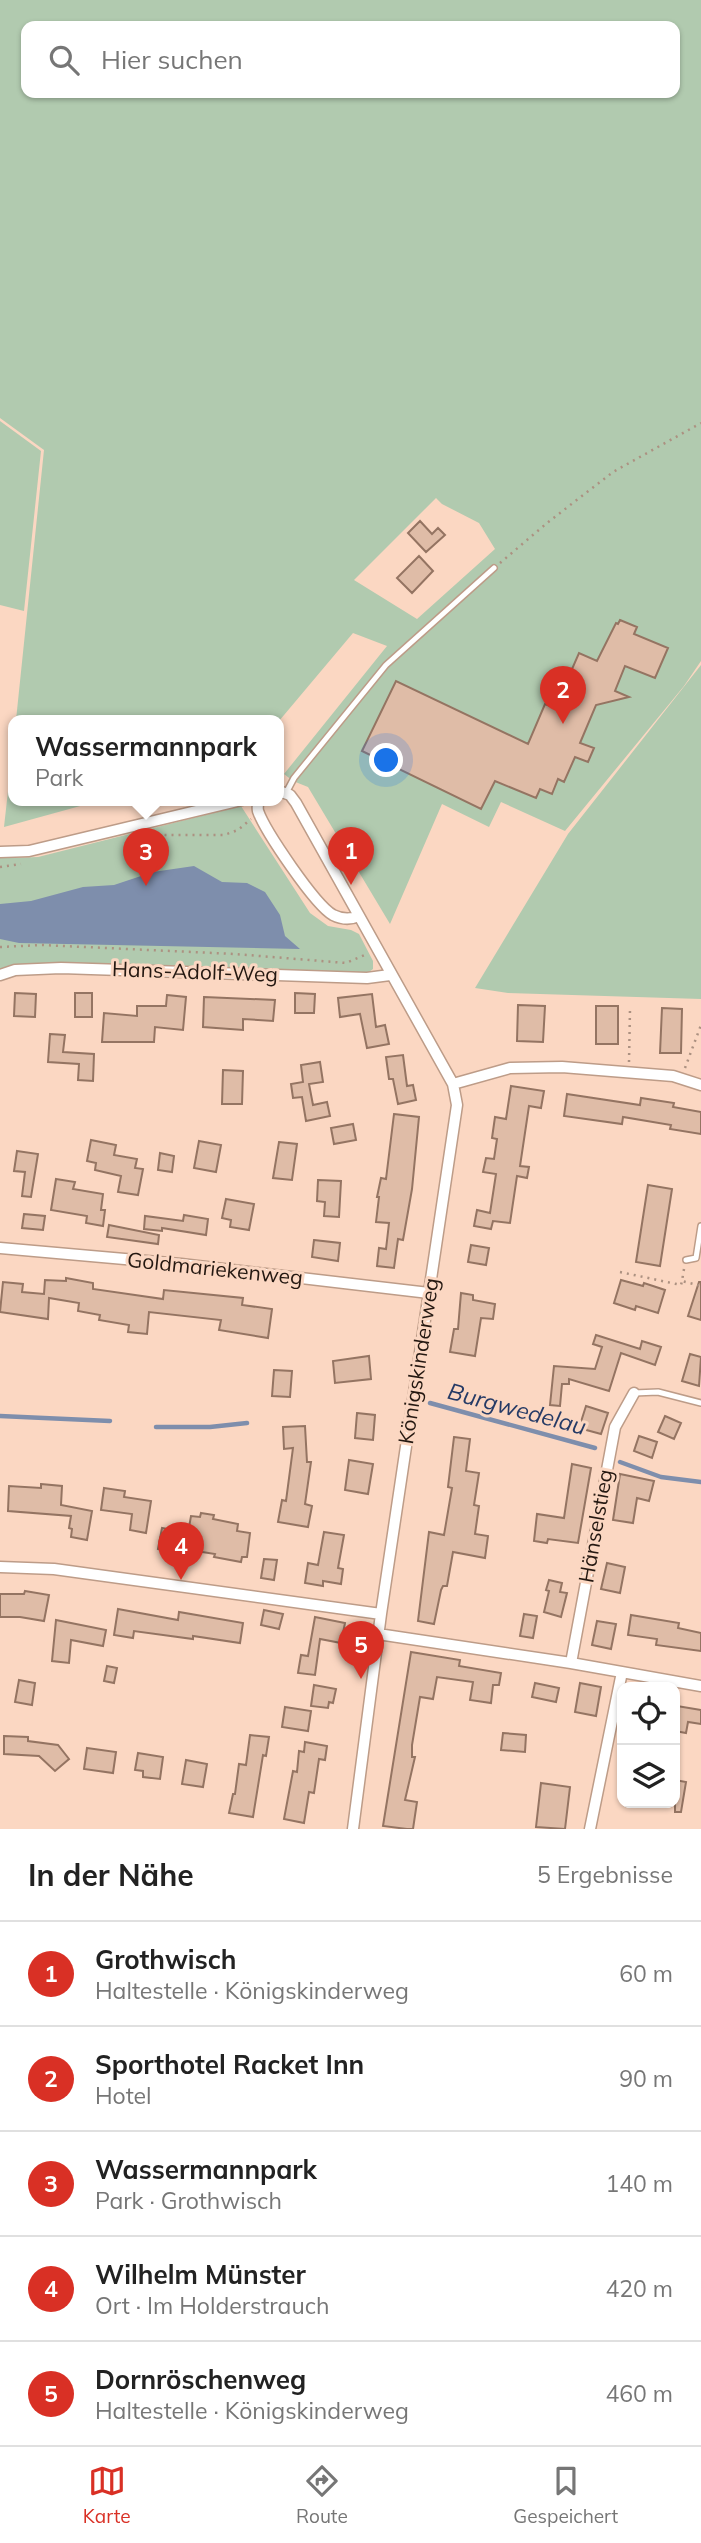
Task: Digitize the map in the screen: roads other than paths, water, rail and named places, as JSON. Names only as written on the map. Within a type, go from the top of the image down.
[{"type":"street","name":"Königskinderweg","points":[[284,794],[296,803],[453,1084],[457,1105],[378,1634],[353,1829]]},
{"type":"street","points":[[0,852],[29,851],[217,806]]},
{"type":"street","points":[[259,806],[259,813],[293,869],[327,911],[342,918],[359,916]]},
{"type":"street","name":"Hans-Adolf-Weg","points":[[0,975],[15,970],[61,968],[367,978],[390,975]]},
{"type":"street","points":[[453,1084],[510,1068],[562,1067],[673,1076],[701,1085]]},
{"type":"street","name":"Goldmariekenweg","points":[[0,1248],[181,1264],[429,1293]]},
{"type":"street","name":"Hänselstieg","points":[[571,1663],[615,1427],[634,1393]]},
{"type":"street","points":[[0,1567],[52,1568],[381,1614]]},
{"type":"street","points":[[378,1634],[701,1686]]},
{"type":"street","points":[[590,1829],[622,1672]]},
{"type":"lane","points":[[284,790],[386,665],[494,568]]},
{"type":"lane","points":[[686,1259],[696,1258],[701,1226]]},
{"type":"lane","points":[[634,1393],[658,1392],[701,1403]]},
{"type":"water","points":[[194,866],[222,882],[247,883],[265,892],[280,915],[285,936],[300,949],[19,943],[0,939],[0,904],[31,901],[83,887],[114,885],[153,872]]},
{"type":"waterway","name":"Burgwedelau","points":[[430,1403],[595,1448]]},
{"type":"waterway","name":"Burgwedelau","points":[[0,1416],[110,1421]]},
{"type":"waterway","name":"Burgwedelau","points":[[156,1427],[210,1427],[247,1423]]},
{"type":"waterway","name":"Burgwedelau","points":[[620,1462],[661,1477],[701,1482]]},
{"type":"place","name":"Sporthotel Racket Inn","points":[[563,724]]},
{"type":"place","name":"Grothwisch","points":[[351,885]]},
{"type":"place","name":"Wassermannpark","points":[[146,886]]},
{"type":"place","name":"Wilhelm Münster","points":[[181,1580]]},
{"type":"place","name":"Dornröschenweg","points":[[361,1679]]}]
